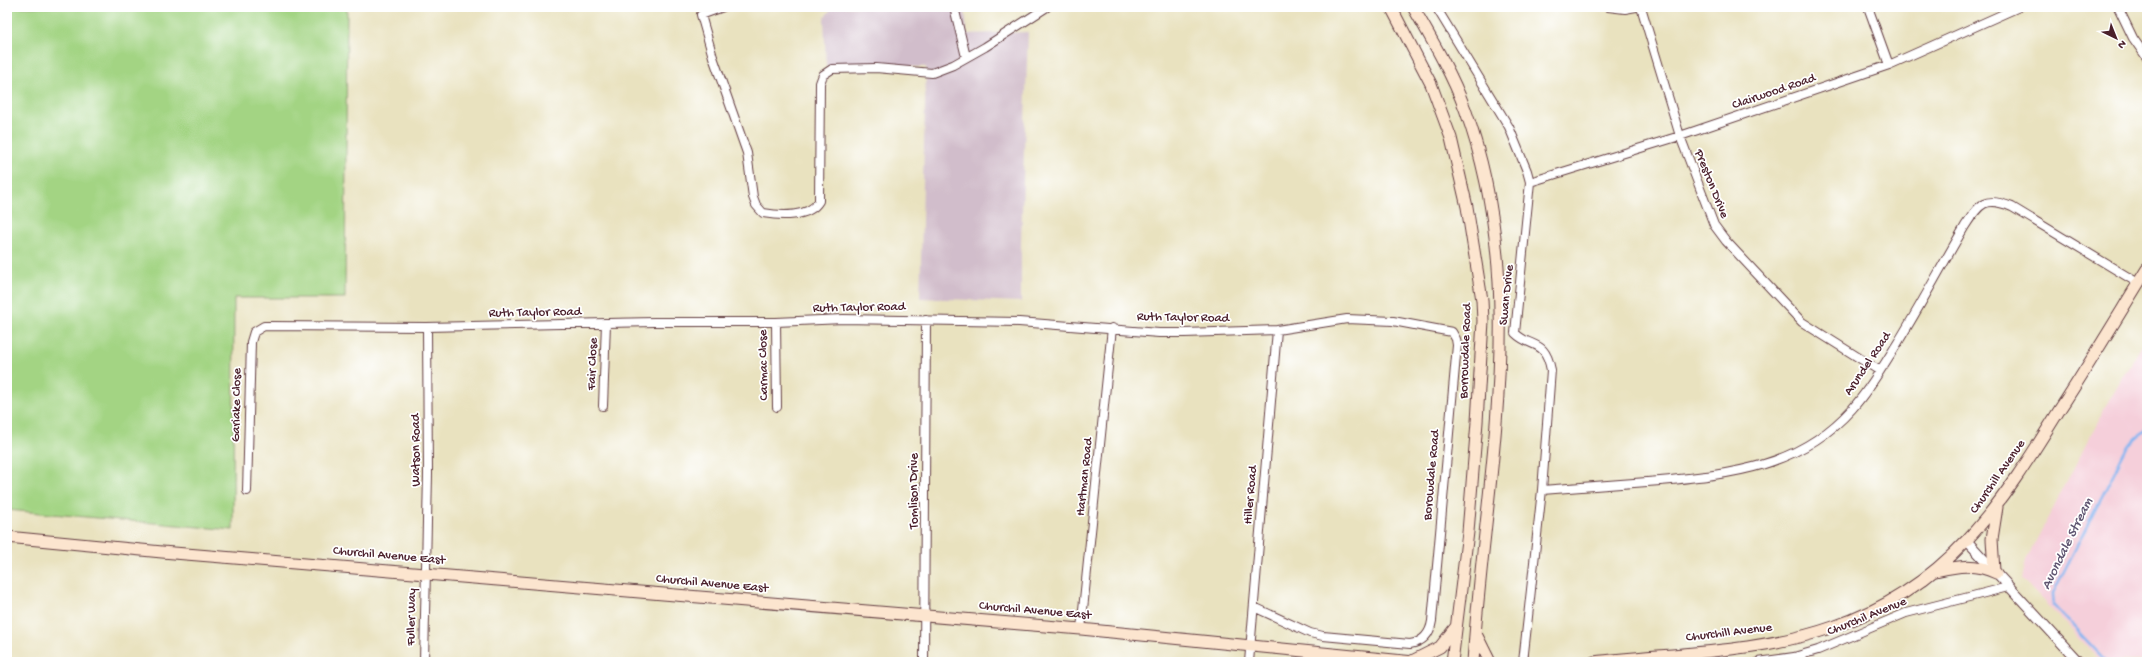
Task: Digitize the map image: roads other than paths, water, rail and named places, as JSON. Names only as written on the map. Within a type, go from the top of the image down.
[{"type":"main road","name":"Borrowdale Road","points":[[1391,7],[1431,84],[1451,138],[1467,207],[1482,300],[1483,321],[1477,422],[1468,532],[1452,662]]},
{"type":"main road","points":[[1413,7],[1454,83],[1473,133],[1483,172],[1498,259],[1501,303],[1500,376],[1473,662]]},
{"type":"main road","name":"Churchill Avenue","points":[[1594,662],[1652,659],[1782,641],[1833,628],[1876,610],[1913,587],[1967,541],[1997,506],[2053,421],[2147,269]]},
{"type":"main road","points":[[1932,572],[1968,565],[1983,567],[1995,572],[1992,539],[1997,506]]},
{"type":"main road","name":"Churchil Avenue East","points":[[7,537],[162,552],[1081,629],[1414,662]]},
{"type":"main road","points":[[1411,662],[1440,647],[1456,628]]},
{"type":"main road","points":[[1475,632],[1490,662]]},
{"type":"street","points":[[697,7],[747,153],[753,197],[756,205],[763,213],[802,214],[811,211],[819,201],[820,83],[827,71],[832,69],[876,68],[932,73],[943,70],[1047,7]]},
{"type":"street","points":[[701,15],[723,7]]},
{"type":"street","points":[[954,7],[966,57]]},
{"type":"street","name":"Swan Drive","points":[[1436,7],[1512,133],[1530,182],[1515,333],[1520,337],[1536,343],[1549,359],[1551,370],[1542,490],[1523,662]]},
{"type":"street","points":[[1608,7],[1625,9],[1636,7]]},
{"type":"street","name":"Preston Drive","points":[[1641,7],[1680,136],[1711,219],[1720,234],[1802,322],[1880,371]]},
{"type":"street","points":[[1868,7],[1889,65]]},
{"type":"street","name":"Clairwood Road","points":[[1530,182],[1680,136],[1889,65],[2019,7]]},
{"type":"street","points":[[2118,7],[2133,38],[2147,58]]},
{"type":"street","name":"Arundel Road","points":[[1542,490],[1705,477],[1739,472],[1766,465],[1798,451],[1835,425],[1853,408],[1880,371],[1965,226],[1980,206],[1987,201],[1995,201],[2012,207],[2138,283]]},
{"type":"street","name":"Ruth Taylor Road","points":[[264,326],[427,327],[606,323],[776,322],[843,319],[1019,322],[1112,328],[1159,333],[1277,330],[1347,319],[1393,321],[1452,332]]},
{"type":"street","name":"Tomlison Drive","points":[[924,662],[926,320]]},
{"type":"street","name":"Carmac Close","points":[[776,322],[777,407]]},
{"type":"street","name":"Fair Close","points":[[603,406],[606,323]]},
{"type":"street","name":"Gariake Close","points":[[247,491],[251,342],[254,332],[264,326]]},
{"type":"street","name":"Watson Road","points":[[425,573],[428,474],[427,327]]},
{"type":"street","name":"Hartman Road","points":[[1081,629],[1112,328]]},
{"type":"street","name":"Hiller Road","points":[[1249,662],[1277,330]]},
{"type":"street","name":"Borowdale Road","points":[[1254,607],[1310,633],[1410,644],[1422,640],[1429,633],[1432,622],[1457,345],[1455,336],[1452,332]]},
{"type":"street","points":[[1967,541],[2079,662]]},
{"type":"street","name":"Fuller Way","points":[[424,662],[425,573]]},
{"type":"street","name":"Churchil Avenue","points":[[1758,662],[1794,657],[1818,650],[1906,613],[2008,587]]},
{"type":"waterway","name":"Avondale Stream","points":[[2107,662],[2053,605],[2052,595],[2128,445],[2147,428]]}]
